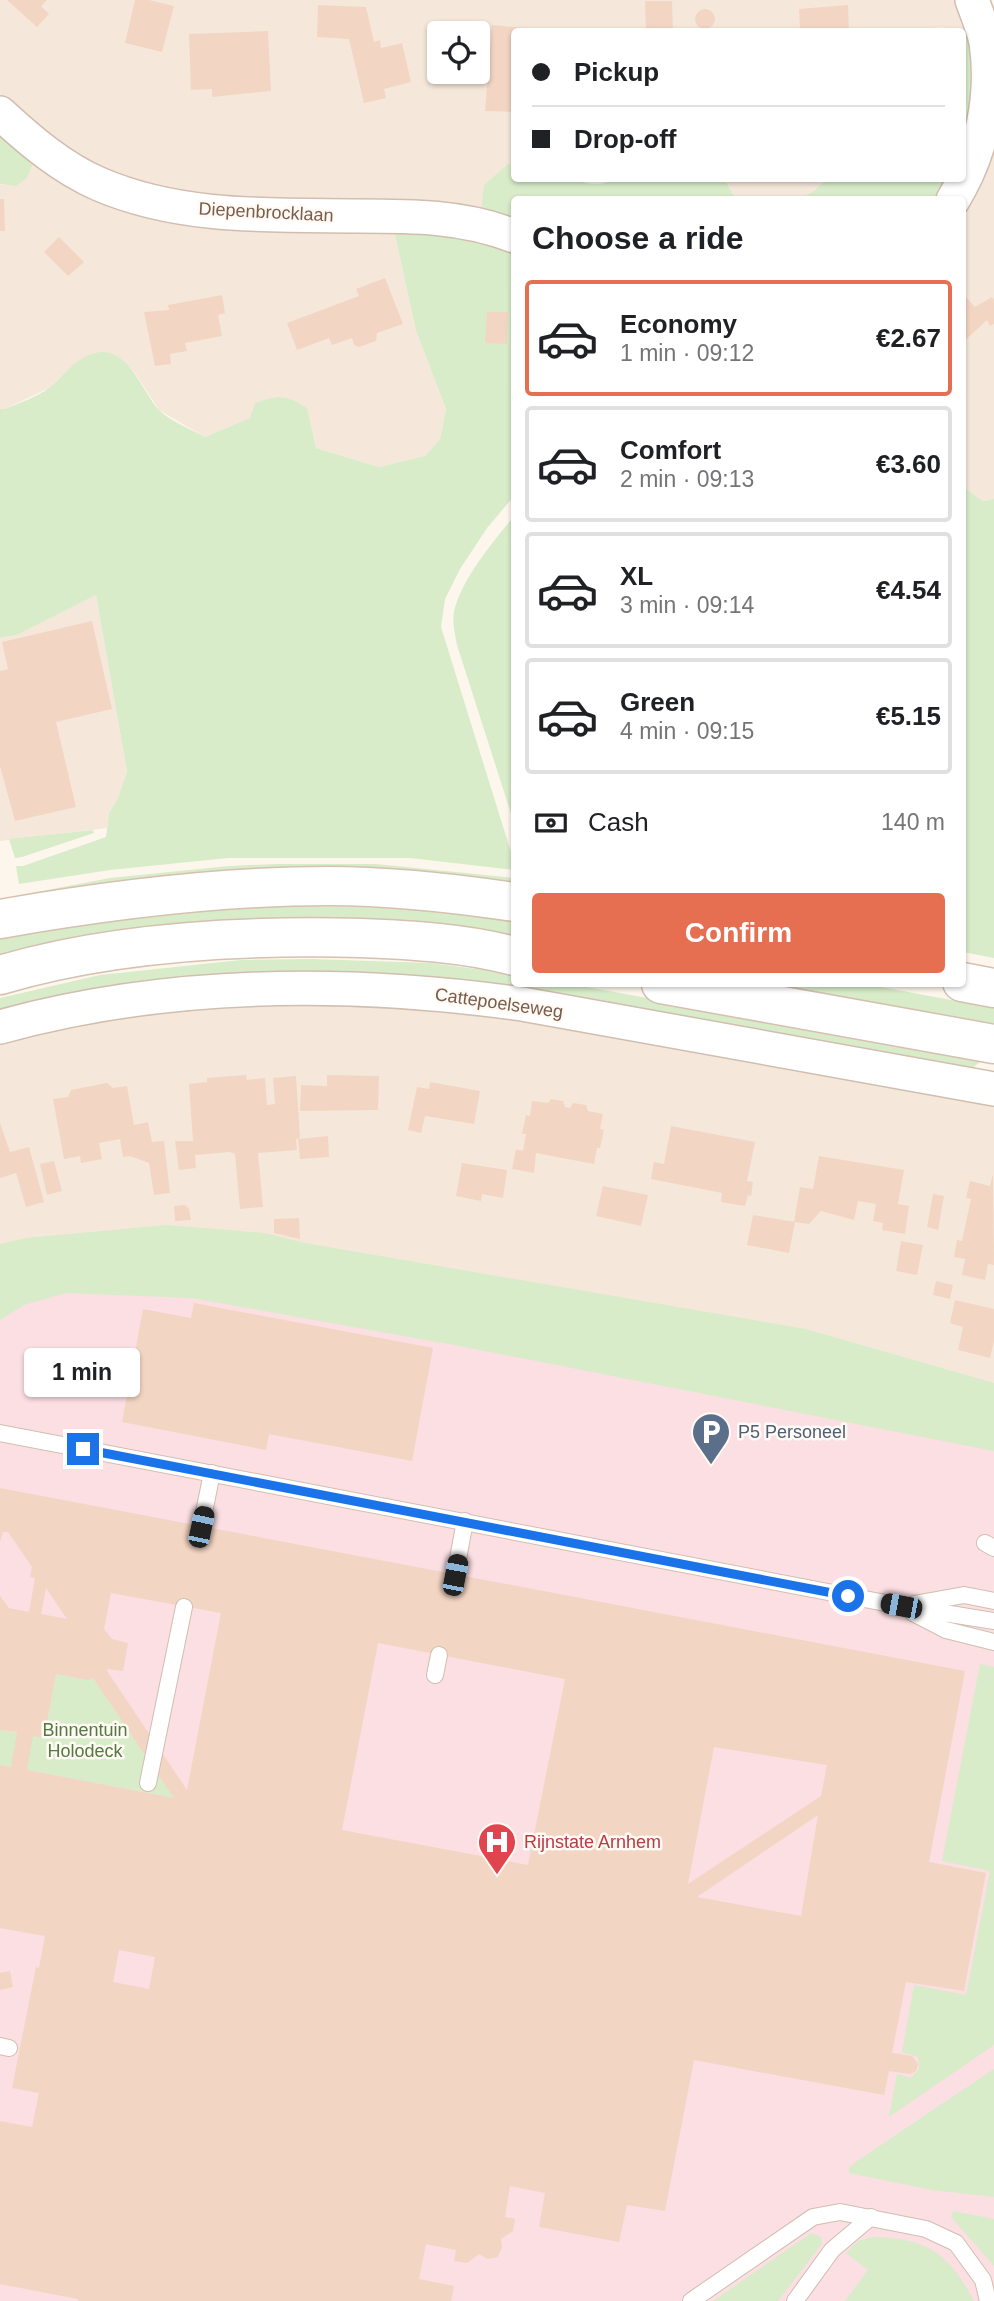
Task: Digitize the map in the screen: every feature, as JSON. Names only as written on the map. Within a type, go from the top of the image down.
[{"type":"street","points":[[966,175],[988,111],[986,40],[972,0]]},
{"type":"street","name":"Diepenbrocklaan","points":[[0,113],[42,149],[67,166],[99,184],[146,199],[203,211],[230,213],[392,216],[463,221],[511,235]]},
{"type":"street","points":[[0,919],[138,899],[228,890],[304,887],[418,891],[511,902]]},
{"type":"street","points":[[0,975],[29,967],[158,945],[244,939],[389,939],[459,945],[511,955]]},
{"type":"street","points":[[966,983],[994,988]]},
{"type":"street","points":[[678,987],[994,1044]]},
{"type":"street","name":"Cattepoelseweg","points":[[0,1027],[38,1017],[183,994],[249,988],[362,988],[474,997],[522,1004],[989,1082]]},
{"type":"lane","points":[[0,1433],[901,1606],[994,1621]]},
{"type":"lane","points":[[201,1527],[212,1473]]},
{"type":"lane","points":[[455,1575],[465,1521]]},
{"type":"lane","points":[[901,1606],[964,1595],[994,1601]]},
{"type":"lane","points":[[901,1606],[946,1630],[994,1642]]},
{"type":"lane","points":[[148,1783],[184,1607]]},
{"type":"lane","points":[[435,1675],[439,1655]]},
{"type":"lane","points":[[691,2301],[813,2217],[840,2212],[926,2229],[956,2243],[988,2283],[988,2301]]},
{"type":"lane","points":[[795,2301],[832,2250],[870,2217]]},
{"type":"shaded area","points":[[0,0],[958,0],[971,41],[966,37],[966,28],[942,27],[511,28],[511,164],[508,164],[481,213],[244,202],[138,184],[72,153],[0,94]]},
{"type":"shaded area","points":[[994,142],[994,499],[983,501],[966,489],[966,206]]},
{"type":"shaded area","points":[[34,161],[58,178],[394,230],[416,331],[446,409],[440,439],[425,456],[379,467],[316,448],[306,408],[250,418],[205,437],[159,410],[135,373],[120,358],[72,366],[49,388],[0,409],[0,184],[3,185]]},
{"type":"shaded area","points":[[726,182],[823,182],[805,196],[734,196]]},
{"type":"shaded area","points":[[96,595],[127,772],[109,813],[107,828],[0,841],[0,638],[17,635]]},
{"type":"shaded area","points":[[262,1002],[334,1002],[474,1012],[994,1105],[994,1388],[0,1259],[0,1042],[130,1015]]},
{"type":"shaded area","name":"Rijnstate Arnhem","points":[[305,1284],[994,1450],[994,2301],[0,2301],[0,1292]]},
{"type":"green space","points":[[966,37],[971,41],[974,87],[966,132]]},
{"type":"green space","points":[[0,131],[34,161],[27,178],[16,186],[0,184]]},
{"type":"green space","points":[[511,164],[511,182],[726,182],[734,196],[511,196],[511,222],[481,213],[484,185]]},
{"type":"green space","points":[[823,182],[947,182],[938,196],[805,196]]},
{"type":"green space","points":[[394,230],[443,233],[511,250],[511,500],[487,528],[460,569],[445,599],[441,627],[511,852],[511,870],[410,858],[228,858],[110,870],[19,884],[16,866],[23,866],[106,837],[109,813],[127,772],[96,595],[17,635],[0,638],[0,409],[39,394],[86,356],[104,352],[124,361],[158,409],[174,421],[205,437],[250,418],[255,403],[282,397],[307,408],[316,448],[379,467],[425,456],[440,439],[446,409],[416,331]]},
{"type":"green space","points":[[966,489],[983,501],[994,499],[994,958],[966,953]]},
{"type":"green space","points":[[511,520],[511,814],[457,645],[453,620],[458,599],[488,549]]},
{"type":"green space","points":[[93,830],[94,833],[15,858],[9,839]]},
{"type":"green space","points":[[376,864],[511,878],[511,885],[0,907],[0,899],[110,878],[229,866]]},
{"type":"green space","points":[[234,907],[400,909],[511,920],[511,941],[0,963],[0,931]]},
{"type":"green space","points":[[311,959],[431,963],[511,974],[511,987],[516,987],[516,990],[0,1013],[0,998],[100,975],[241,960]]},
{"type":"green space","points":[[529,987],[587,987],[978,1058],[981,1061],[968,1072],[528,992]]},
{"type":"green space","points":[[768,987],[881,987],[994,1008],[994,1028]]},
{"type":"green space","points":[[166,1225],[265,1233],[305,1243],[806,1329],[994,1383],[994,1451],[454,1345],[191,1298],[66,1293],[24,1305],[0,1320],[0,1244],[26,1238]]},
{"type":"green space","points":[[980,1664],[994,1667],[994,2045],[889,2117],[897,2074],[911,2078],[919,2069],[918,2057],[902,2052],[914,1985],[966,1995],[990,1871],[942,1861]]},
{"type":"green space","name":"Binnentuin Holodeck","points":[[56,1674],[89,1680],[93,1678],[174,1798],[0,1765],[0,1730],[44,1737]]},
{"type":"green space","points":[[994,2069],[994,2197],[932,2190],[849,2173],[849,2168],[854,2163]]},
{"type":"green space","points":[[953,2211],[994,2219],[994,2266],[951,2217]]},
{"type":"green space","points":[[811,2233],[821,2237],[822,2244],[778,2301],[713,2301]]},
{"type":"green space","points":[[873,2237],[908,2241],[935,2252],[955,2271],[974,2301],[845,2301],[868,2270],[846,2253],[858,2241]]},
{"type":"building","points":[[7,0],[47,0],[41,6],[49,14],[37,27]]},
{"type":"building","points":[[135,0],[149,0],[174,6],[162,52],[125,43]]},
{"type":"building","points":[[645,1],[672,1],[673,28],[646,28]]},
{"type":"building","points":[[318,5],[366,7],[374,42],[380,40],[381,48],[402,43],[411,82],[384,89],[386,98],[364,103],[349,39],[317,37]]},
{"type":"building","points":[[848,5],[849,28],[800,28],[799,9]]},
{"type":"building","points":[[701,10],[709,10],[714,15],[714,23],[709,28],[701,28],[696,23],[696,15]]},
{"type":"building","points":[[492,25],[523,28],[511,28],[511,112],[485,111],[487,84],[490,84]]},
{"type":"building","points":[[268,31],[271,91],[212,97],[212,89],[191,90],[189,34]]},
{"type":"building","points":[[0,199],[4,199],[5,231],[0,231]]},
{"type":"building","points":[[59,237],[84,262],[68,276],[44,252]]},
{"type":"building","points":[[385,278],[403,324],[377,333],[376,341],[359,347],[354,345],[352,338],[332,345],[329,338],[297,350],[287,323],[359,296],[356,289]]},
{"type":"building","points":[[222,295],[225,313],[218,315],[222,336],[185,343],[187,351],[170,354],[171,364],[155,366],[144,312],[169,310],[168,305]]},
{"type":"building","points":[[966,297],[975,307],[992,297],[994,324],[990,326],[987,320],[966,339]]},
{"type":"building","points":[[487,312],[508,312],[507,344],[485,343]]},
{"type":"building","points":[[92,621],[112,709],[56,722],[76,807],[15,821],[0,766],[0,671],[8,669],[2,642]]},
{"type":"building","points":[[246,1075],[247,1080],[265,1078],[267,1105],[275,1104],[273,1078],[296,1076],[300,1138],[296,1139],[297,1150],[258,1153],[263,1207],[240,1209],[235,1154],[230,1152],[195,1155],[196,1168],[179,1170],[175,1141],[193,1141],[189,1084],[207,1082],[207,1078]]},
{"type":"building","points":[[327,1075],[379,1076],[378,1110],[300,1111],[301,1085],[327,1086]]},
{"type":"building","points":[[430,1082],[480,1091],[474,1124],[425,1116],[421,1133],[408,1130],[417,1087],[429,1089]]},
{"type":"building","points":[[107,1083],[113,1088],[127,1086],[134,1125],[148,1122],[152,1142],[164,1141],[170,1193],[154,1195],[149,1163],[130,1156],[123,1157],[120,1139],[99,1143],[102,1159],[81,1163],[80,1156],[64,1159],[53,1099],[68,1097],[71,1090]]},
{"type":"building","points":[[551,1099],[563,1101],[565,1107],[570,1108],[573,1103],[586,1105],[588,1111],[603,1114],[600,1129],[604,1130],[594,1164],[536,1153],[534,1173],[512,1169],[516,1149],[523,1151],[526,1134],[522,1134],[526,1115],[530,1116],[532,1101],[548,1103]]},
{"type":"building","points":[[0,1123],[10,1152],[29,1147],[44,1202],[26,1207],[16,1173],[0,1178]]},
{"type":"building","points":[[671,1126],[755,1142],[747,1181],[753,1182],[751,1196],[748,1195],[745,1206],[721,1202],[722,1193],[651,1179],[654,1162],[664,1164]]},
{"type":"building","points":[[328,1136],[329,1157],[300,1159],[298,1139]]},
{"type":"building","points":[[819,1156],[904,1170],[898,1204],[909,1206],[905,1234],[882,1230],[883,1223],[873,1221],[876,1204],[858,1201],[854,1220],[821,1211],[809,1224],[794,1222],[800,1187],[813,1189]]},
{"type":"building","points":[[54,1161],[62,1191],[47,1195],[40,1164]]},
{"type":"building","points":[[462,1163],[507,1170],[503,1198],[482,1194],[481,1201],[456,1196]]},
{"type":"building","points":[[993,1174],[994,1265],[988,1264],[985,1280],[962,1275],[965,1259],[954,1257],[957,1240],[962,1241],[971,1199],[966,1198],[970,1181],[990,1186]]},
{"type":"building","points":[[603,1186],[648,1195],[641,1226],[596,1216]]},
{"type":"building","points":[[933,1194],[944,1196],[938,1230],[927,1227]]},
{"type":"building","points":[[185,1205],[189,1209],[191,1220],[175,1221],[174,1206]]},
{"type":"building","points":[[753,1215],[795,1222],[789,1253],[747,1245]]},
{"type":"building","points":[[299,1218],[300,1239],[274,1233],[274,1219]]},
{"type":"building","points":[[901,1241],[923,1245],[917,1275],[896,1271]]},
{"type":"building","points":[[936,1281],[953,1285],[950,1299],[933,1295]]},
{"type":"building","points":[[955,1300],[994,1309],[994,1341],[990,1358],[958,1350],[963,1327],[950,1323]]},
{"type":"building","points":[[194,1303],[433,1348],[412,1461],[269,1434],[266,1450],[122,1422],[143,1309],[191,1318]]},
{"type":"building","points":[[0,1488],[965,1671],[929,1862],[986,1873],[964,1991],[906,1982],[892,2053],[912,2056],[918,2064],[916,2071],[910,2074],[889,2071],[884,2095],[694,2060],[665,2211],[627,2205],[619,2242],[539,2227],[545,2193],[510,2186],[505,2217],[515,2219],[513,2231],[501,2239],[502,2247],[498,2257],[488,2259],[479,2254],[467,2263],[454,2261],[456,2250],[426,2244],[419,2279],[454,2286],[451,2301],[78,2301],[0,2284],[0,2121],[32,2127],[39,2093],[12,2088],[36,1967],[39,1968],[45,1936],[0,1928],[0,1765],[11,1767],[17,1732],[0,1730],[0,1596],[9,1608],[29,1612],[35,1578],[30,1577],[32,1567],[8,1532],[3,1532],[0,1542]],"holes":[[[46,1588],[67,1619],[41,1614]],[[111,1593],[221,1613],[187,1790],[107,1671],[123,1671],[128,1643],[112,1639],[104,1629]],[[378,1643],[565,1679],[528,1865],[342,1830]],[[56,1674],[89,1680],[93,1678],[174,1798],[27,1770],[33,1736],[44,1738]],[[714,1747],[827,1765],[821,1796],[688,1884]],[[818,1815],[801,1916],[697,1897]],[[119,1950],[155,1957],[149,1989],[113,1982]]]},
{"type":"building","points":[[10,1971],[13,1987],[0,1990],[0,1973]]},
{"type":"place","name":"P5 Personeel","points":[[711,1466]]},
{"type":"place","name":"Rijnstate Arnhem","points":[[497,1876]]},
{"type":"route","points":[[83,1449],[848,1596]]}]
